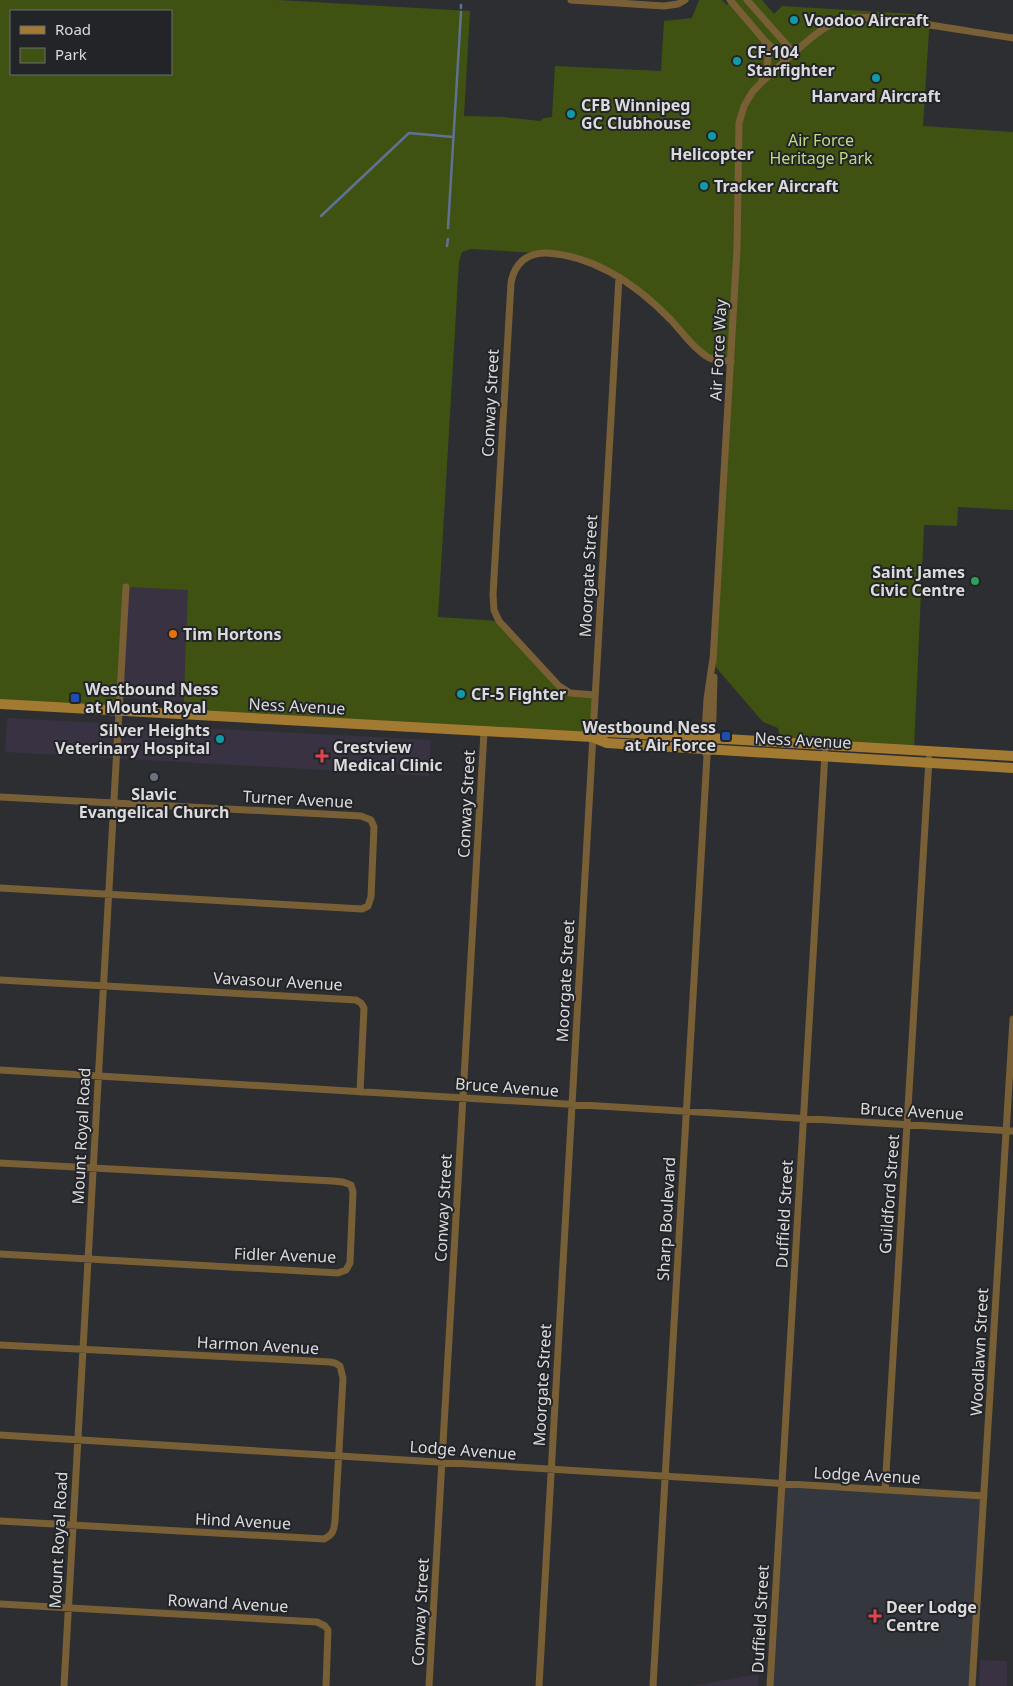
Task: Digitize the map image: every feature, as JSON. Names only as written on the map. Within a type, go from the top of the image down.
[{"type":"main road","name":"Ness Avenue","points":[[0,704],[592,737],[606,743],[708,751],[1013,768]]},
{"type":"main road","name":"Ness Avenue","points":[[592,737],[606,732],[1013,756]]},
{"type":"street","points":[[571,0],[664,6],[678,4],[685,0]]},
{"type":"street","points":[[730,0],[764,40],[786,61]]},
{"type":"street","points":[[746,0],[794,53]]},
{"type":"street","name":"Air Force Way","points":[[708,751],[737,249],[739,123],[744,106],[753,91],[794,53],[826,27],[848,19],[865,18],[903,21],[1013,38]]},
{"type":"street","points":[[761,83],[768,65],[768,51],[764,40]]},
{"type":"street","name":"Conway Street","points":[[594,695],[570,692],[552,679],[499,621],[493,603],[511,283],[517,266],[527,257],[538,253],[578,258],[595,264],[619,277]]},
{"type":"street","points":[[619,277],[662,311],[704,355],[715,360],[731,361]]},
{"type":"street","name":"Moorgate Street","points":[[539,1686],[619,277]]},
{"type":"street","name":"Mount Royal Road","points":[[64,1686],[126,587]]},
{"type":"street","name":"Conway Street","points":[[429,1686],[484,732]]},
{"type":"street","name":"Duffield Street","points":[[770,1686],[826,745]]},
{"type":"street","name":"Sharp Boulevard","points":[[653,1686],[708,751]]},
{"type":"street","name":"Guildford Street","points":[[885,1490],[929,751]]},
{"type":"street","points":[[0,796],[114,803]]},
{"type":"street","name":"Turner Avenue","points":[[109,895],[356,909],[368,906],[371,897],[374,827],[373,822],[366,817],[114,803]]},
{"type":"street","points":[[0,888],[109,895]]},
{"type":"street","name":"Vavasour Avenue","points":[[0,980],[356,1000],[364,1008],[360,1092]]},
{"type":"street","name":"Woodlawn Street","points":[[972,1686],[1010,1131],[1013,1019]]},
{"type":"street","name":"Bruce Avenue","points":[[0,1070],[1010,1131]]},
{"type":"street","name":"Fidler Avenue","points":[[0,1163],[343,1182],[351,1185],[353,1192],[350,1263],[346,1270],[338,1273],[0,1254]]},
{"type":"street","points":[[0,1344],[83,1350]]},
{"type":"street","name":"Harmon Avenue","points":[[83,1350],[336,1363],[340,1366],[343,1378],[339,1456]]},
{"type":"street","name":"Lodge Avenue","points":[[0,1435],[984,1496]]},
{"type":"street","name":"Hind Avenue","points":[[0,1521],[324,1539],[334,1531],[339,1456]]},
{"type":"street","points":[[0,1604],[68,1608]]},
{"type":"street","name":"Rowand Avenue","points":[[68,1608],[317,1622],[328,1630],[326,1686]]},
{"type":"shaded area","points":[[126,587],[189,590],[183,701],[119,698]]},
{"type":"shaded area","points":[[7,718],[431,740],[429,776],[5,752]]},
{"type":"shaded area","name":"Deer Lodge Centre","points":[[782,1483],[984,1496],[972,1686],[770,1686]]},
{"type":"shaded area","points":[[980,1660],[1007,1661],[1007,1686],[979,1686]]},
{"type":"shaded area","points":[[758,1674],[758,1686],[692,1686]]},
{"type":"green space","name":"Air Force Heritage Park","points":[[0,0],[278,0],[470,11],[464,116],[504,117],[540,121],[544,118],[552,117],[555,66],[661,71],[664,21],[692,18],[699,0],[722,0],[727,5],[733,0],[762,0],[774,14],[782,6],[930,15],[923,126],[1013,132],[1013,510],[958,507],[957,526],[924,525],[914,750],[781,741],[778,728],[763,722],[713,664],[731,361],[711,359],[662,311],[595,264],[538,253],[471,249],[462,252],[459,262],[438,617],[499,621],[565,690],[595,695],[592,737],[183,714],[188,590],[126,587],[120,710],[0,703]]},
{"type":"waterway","points":[[448,228],[461,12]]},
{"type":"waterway","points":[[321,216],[409,133],[453,137]]},
{"type":"waterway","points":[[447,246],[448,239]]},
{"type":"place","name":"Voodoo Aircraft","points":[[794,20]]},
{"type":"place","name":"CF-104 Starfighter","points":[[737,61]]},
{"type":"place","name":"Harvard Aircraft","points":[[876,78]]},
{"type":"place","name":"CFB Winnipeg GC Clubhouse","points":[[571,114]]},
{"type":"place","name":"Helicopter","points":[[712,136]]},
{"type":"place","name":"Tracker Aircraft","points":[[704,186]]},
{"type":"place","name":"Saint James Civic Centre","points":[[975,581]]},
{"type":"place","name":"Tim Hortons","points":[[173,634]]},
{"type":"place","name":"CF-5 Fighter","points":[[461,694]]},
{"type":"place","name":"Westbound Ness at Mount Royal","points":[[75,698]]},
{"type":"place","name":"Westbound Ness at Air Force","points":[[726,736]]},
{"type":"place","name":"Silver Heights Veterinary Hospital","points":[[220,739]]},
{"type":"place","name":"Crestview Medical Clinic","points":[[322,756]]},
{"type":"place","name":"Slavic Evangelical Church","points":[[154,777]]},
{"type":"place","name":"Deer Lodge Centre","points":[[875,1616]]}]
